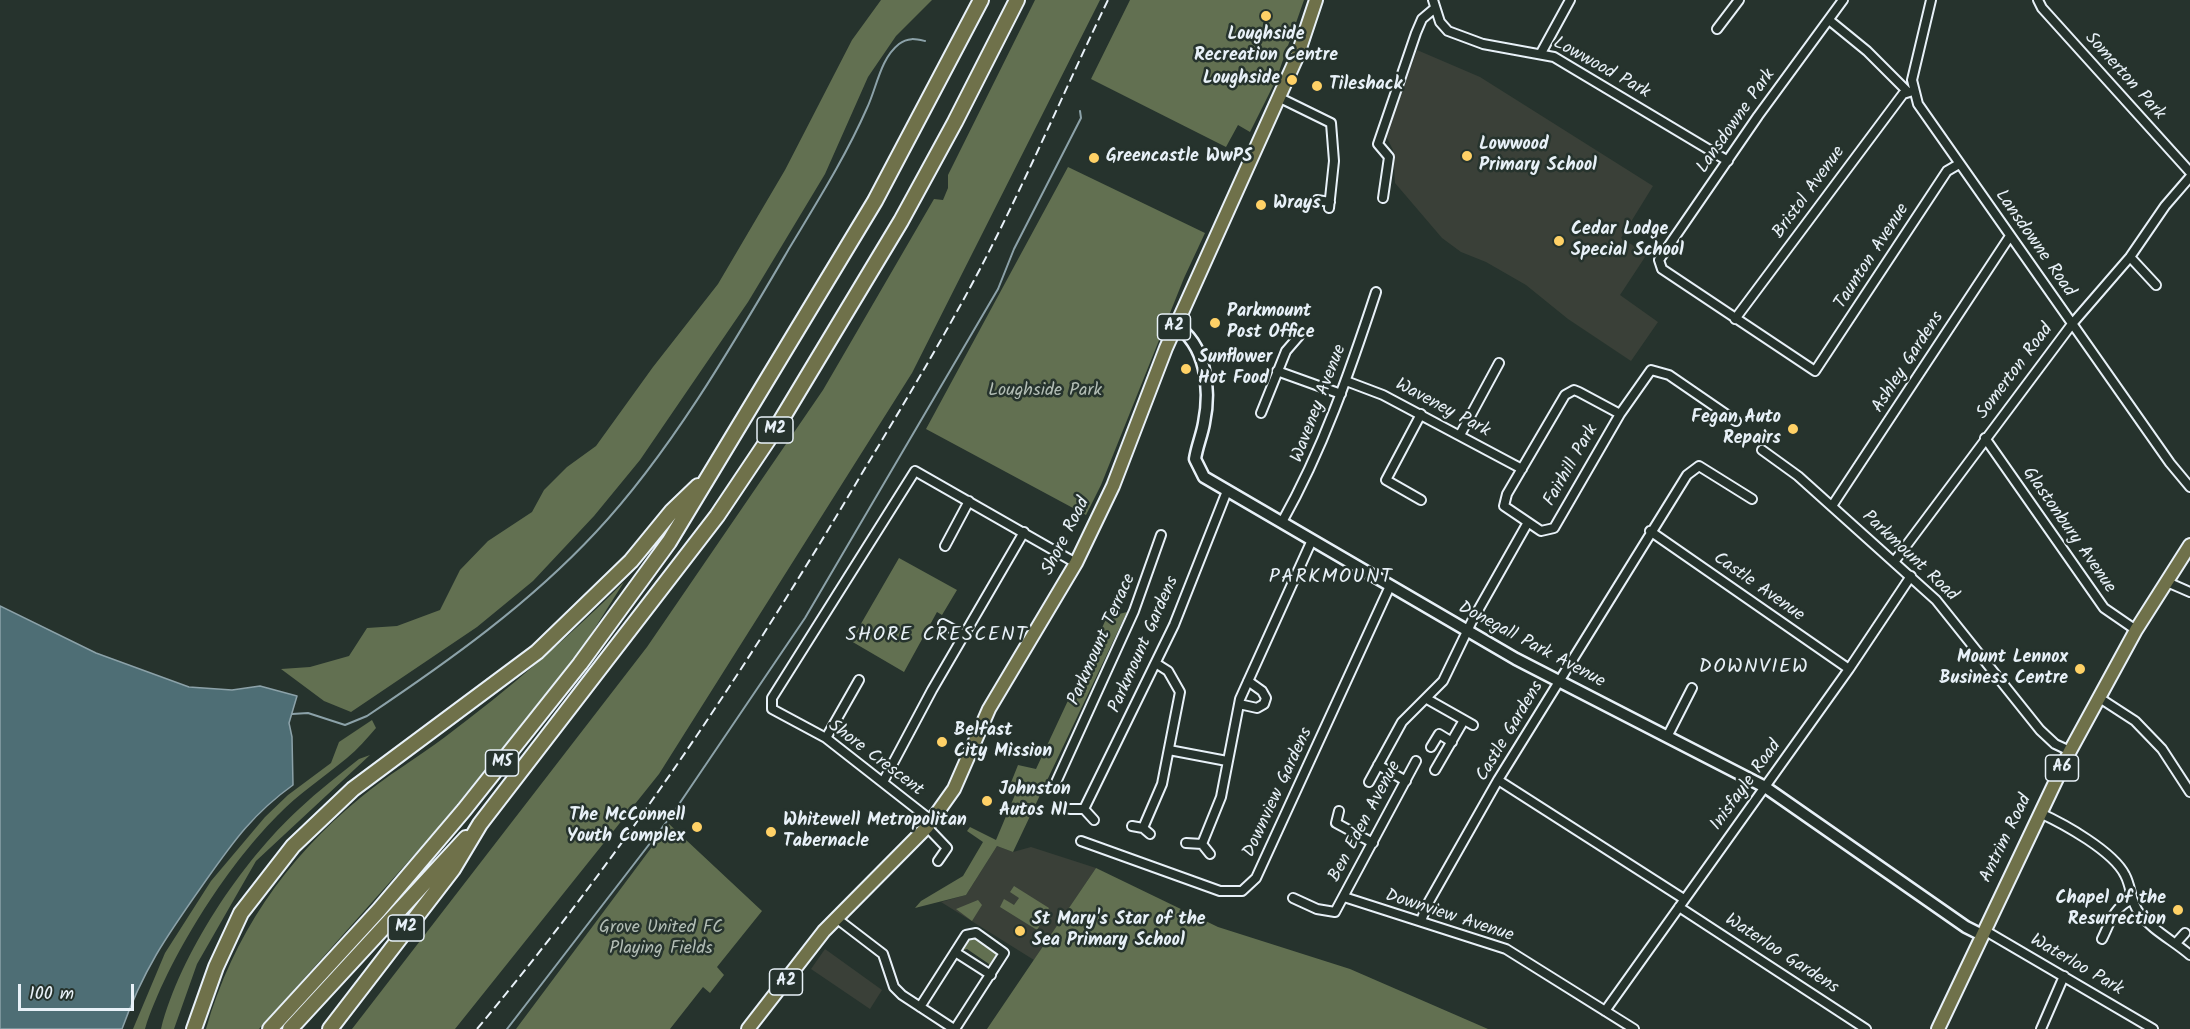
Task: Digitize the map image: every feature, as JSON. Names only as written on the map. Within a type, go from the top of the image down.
[{"type":"highway","name":"M2","points":[[194,1029],[216,967],[241,913],[293,846],[353,789],[537,652],[632,561],[672,511],[708,478],[876,201],[981,0]]},
{"type":"highway","name":"M2","points":[[330,1029],[453,869],[480,824],[717,516],[780,422],[901,221],[955,122],[1017,0]]},
{"type":"highway","name":"M5","points":[[270,1029],[418,864],[530,729],[669,542],[708,478]]},
{"type":"highway","points":[[290,1029],[445,858],[480,824]]},
{"type":"main road","name":"Shore Road","points":[[748,1029],[836,918],[929,824],[963,772],[993,700],[1076,563],[1113,486],[1175,325],[1297,57],[1316,0]]},
{"type":"main road","name":"Antrim Road","points":[[1938,1029],[2040,813],[2098,697],[2136,630],[2190,545]]},
{"type":"street","points":[[1541,53],[1570,0]]},
{"type":"street","points":[[1717,29],[1738,0]]},
{"type":"street","name":"Lansdowne Park","points":[[1735,319],[1675,279],[1659,264],[1728,161],[1843,0]]},
{"type":"street","points":[[1911,92],[1915,65],[1931,0]]},
{"type":"street","name":"Somerton Park","points":[[2038,0],[2050,17],[2190,172]]},
{"type":"street","points":[[1383,198],[1389,157],[1378,144],[1416,33],[1422,19],[1434,4]]},
{"type":"street","name":"Lowwood Park","points":[[1434,4],[1448,31],[1483,44],[1554,57],[1728,161]]},
{"type":"street","name":"Lansdowne Road","points":[[1829,20],[1911,92],[2170,464],[2190,487]]},
{"type":"street","name":"Bristol Avenue","points":[[1735,319],[1903,94],[1911,92]]},
{"type":"street","points":[[1278,97],[1328,119],[1331,123],[1334,161],[1329,205],[1317,200]]},
{"type":"street","name":"Taunton Avenue","points":[[1735,319],[1815,371],[1947,171],[1959,164]]},
{"type":"street","name":"Somerton Road","points":[[1894,562],[2072,324],[2130,257],[2165,206],[2190,177]]},
{"type":"street","name":"Ashley Gardens","points":[[1832,506],[2010,236]]},
{"type":"street","points":[[2130,257],[2156,285]]},
{"type":"street","name":"Waveney Avenue","points":[[1282,522],[1307,477],[1341,394],[1376,292]]},
{"type":"street","name":"Donegall Park Avenue","points":[[1175,325],[1193,340],[1204,373],[1206,411],[1196,453],[1196,464],[1204,477],[1467,631],[1765,787],[1966,927],[1983,932]]},
{"type":"street","points":[[1261,413],[1286,351],[1299,336]]},
{"type":"street","points":[[1460,435],[1499,363]]},
{"type":"street","name":"Fairhill Park","points":[[1527,524],[1541,531],[1554,528],[1620,414],[1646,374],[1656,370],[1669,375],[1736,421]]},
{"type":"street","points":[[1277,371],[1341,394]]},
{"type":"street","name":"Waveney Park","points":[[1346,381],[1383,395],[1522,469]]},
{"type":"street","points":[[1369,782],[1402,722],[1443,681],[1467,631],[1527,524],[1508,511],[1504,502],[1560,401],[1569,392],[1579,392],[1620,414]]},
{"type":"street","points":[[1421,414],[1386,480],[1421,501]]},
{"type":"street","name":"Glastonbury Avenue","points":[[1985,438],[2104,608],[2136,630]]},
{"type":"street","name":"Parkmount Road","points":[[1762,450],[1832,506],[1936,600],[2046,737],[2070,751]]},
{"type":"street","name":"Castle Gardens","points":[[1421,921],[1427,905],[1498,780],[1650,531],[1687,476],[1699,466],[1752,499]]},
{"type":"street","name":"Shore Crescent","points":[[938,861],[947,848],[929,824],[883,782],[826,738],[772,709],[770,704],[915,471],[969,501]]},
{"type":"street","name":"Parkmount Gardens","points":[[1084,809],[1157,664],[1227,491]]},
{"type":"street","points":[[945,546],[969,501],[1076,563]]},
{"type":"street","name":"Castle Avenue","points":[[1650,531],[1849,669]]},
{"type":"street","points":[[883,782],[1024,532]]},
{"type":"street","name":"Parkmount Terrace","points":[[1053,789],[1134,611],[1161,535]]},
{"type":"street","points":[[1202,844],[1221,797],[1239,704],[1312,540]]},
{"type":"street","name":"Inisfayle Road","points":[[1605,1011],[1849,669],[1911,576]]},
{"type":"street","points":[[2167,582],[2190,592]]},
{"type":"street","name":"Downview Gardens","points":[[1081,841],[1220,891],[1242,891],[1256,878],[1390,586]]},
{"type":"street","points":[[943,624],[964,635]]},
{"type":"street","points":[[1143,828],[1162,784],[1180,692],[1168,671],[1157,664]]},
{"type":"street","points":[[826,738],[859,680]]},
{"type":"street","points":[[1239,704],[1257,708],[1264,704],[1266,698],[1262,691],[1248,681]]},
{"type":"street","points":[[1667,736],[1692,688]]},
{"type":"street","points":[[2098,697],[2135,721],[2162,749],[2190,792]]},
{"type":"street","points":[[1427,699],[1473,725]]},
{"type":"street","points":[[1435,770],[1464,720]]},
{"type":"street","points":[[1431,747],[1439,734],[1452,741]]},
{"type":"street","points":[[1169,750],[1227,760]]},
{"type":"street","name":"Ben Eden Avenue","points":[[1344,897],[1416,761]]},
{"type":"street","points":[[1378,765],[1406,781]]},
{"type":"street","points":[[1498,780],[1684,899]]},
{"type":"street","points":[[1070,809],[1084,809],[1094,820]]},
{"type":"street","points":[[1339,811],[1336,823],[1373,843]]},
{"type":"street","points":[[2040,813],[2063,825],[2114,861],[2126,876],[2131,900],[2146,921],[2190,955]]},
{"type":"street","points":[[1132,826],[1143,828],[1150,834]]},
{"type":"street","points":[[1186,843],[1202,844],[1210,854]]},
{"type":"street","points":[[1293,898],[1317,909],[1335,912],[1344,897]]},
{"type":"street","name":"Downview Avenue","points":[[1344,897],[1506,949],[1634,1029]]},
{"type":"street","points":[[2102,939],[2115,912],[2121,905],[2131,900]]},
{"type":"street","name":"Waterloo Gardens","points":[[1679,907],[1866,1029]]},
{"type":"street","points":[[836,918],[877,947],[888,964],[894,987],[920,1007],[955,1029],[1004,953],[976,933],[966,935],[920,1007]]},
{"type":"street","points":[[2107,928],[2115,933]]},
{"type":"street","name":"Waterloo Park","points":[[1983,932],[2064,976],[2153,1029]]},
{"type":"street","points":[[2175,943],[2185,933]]},
{"type":"street","points":[[955,952],[991,975]]},
{"type":"street","points":[[2041,1029],[2064,976]]},
{"type":"shaded area","points":[[1417,50],[1480,77],[1653,186],[1621,238],[1647,254],[1620,295],[1658,322],[1631,361],[1568,319],[1526,285],[1486,262],[1461,252],[1442,238],[1395,183],[1393,150],[1386,136]]},
{"type":"shaded area","name":"St Mary's Star of the Sea Primary School","points":[[997,846],[1013,852],[1031,847],[1096,868],[1034,960],[941,902],[966,895]]},
{"type":"shaded area","points":[[825,949],[882,990],[870,1009],[811,969]]},
{"type":"green space","points":[[881,0],[932,0],[896,36],[868,77],[825,174],[748,302],[640,460],[594,516],[533,581],[477,627],[351,712],[324,701],[281,669],[310,667],[349,656],[367,628],[397,626],[440,610],[460,570],[488,541],[532,512],[544,490],[567,467],[596,446],[653,367],[718,284],[785,170],[852,40]]},
{"type":"green space","points":[[1035,0],[1100,0],[912,373],[659,774],[455,1029],[352,1029],[647,647],[823,390],[934,199],[943,200],[948,188],[948,175]]},
{"type":"green space","points":[[1130,0],[1304,0],[1276,80],[1250,132],[1238,125],[1226,147],[1091,79]]},
{"type":"green space","name":"Loughside Park","points":[[1068,167],[1205,233],[1184,278],[1101,485],[1086,515],[926,429]]},
{"type":"green space","points":[[899,558],[957,590],[942,615],[937,612],[904,672],[851,641]]},
{"type":"green space","points":[[624,582],[583,647],[439,827],[259,1029],[206,1029],[217,995],[247,931],[285,874],[308,847],[370,790],[445,737],[515,682]]},
{"type":"green space","points":[[1127,612],[1013,852],[997,846],[966,895],[915,908],[921,901],[963,876],[983,842],[967,831],[970,827],[996,840],[1017,790],[1010,785],[1018,765],[1036,769],[1107,617]]},
{"type":"green space","points":[[372,720],[376,728],[359,747],[285,808],[238,861],[183,945],[155,1002],[145,1029],[133,1029],[165,953],[211,881],[265,817],[288,795],[331,763],[339,742]]},
{"type":"green space","points":[[370,755],[256,861],[197,964],[174,1029],[161,1029],[170,1000],[198,940],[235,882],[277,830],[299,809],[359,759]]},
{"type":"green space","name":"Grove United FC Playing Fields","points":[[669,824],[762,911],[717,967],[724,975],[710,993],[703,987],[670,1029],[516,1029]]},
{"type":"green space","points":[[1096,868],[1218,927],[1350,969],[1488,1029],[987,1029]]},
{"type":"green space","points":[[1014,886],[1049,908],[1045,915],[1036,910],[1032,916],[1042,922],[1037,930],[1000,907],[1004,899],[1014,905],[1019,898],[1010,892]]},
{"type":"green space","points":[[978,900],[982,905],[972,921],[956,909]]},
{"type":"green space","points":[[977,938],[998,954],[990,970],[989,964],[967,949],[960,951],[968,940]]},
{"type":"water","points":[[0,606],[96,653],[189,687],[232,690],[260,686],[297,696],[289,723],[292,737],[293,785],[253,819],[189,904],[147,971],[122,1029],[0,1029]]},
{"type":"waterway","points":[[292,714],[308,713],[345,725],[367,716],[428,674],[516,607],[596,532],[650,467],[724,357],[841,161],[867,108],[887,57],[906,40],[925,41]]},
{"type":"waterway","points":[[507,1029],[671,816],[805,618],[998,289],[1014,249],[1081,118],[1080,111]]},
{"type":"railway","points":[[477,1029],[582,897],[631,830],[725,693],[815,552],[980,269],[1108,0]]},
{"type":"place","name":"Loughside Recreation Centre","points":[[1266,16]]},
{"type":"place","name":"Loughside","points":[[1292,80]]},
{"type":"place","name":"Tileshack","points":[[1317,86]]},
{"type":"place","name":"Lowwood Primary School","points":[[1467,156]]},
{"type":"place","name":"Greencastle WwPS","points":[[1094,158]]},
{"type":"place","name":"Wrays","points":[[1261,205]]},
{"type":"place","name":"Cedar Lodge Special School","points":[[1559,241]]},
{"type":"place","name":"Parkmount Post Office","points":[[1215,323]]},
{"type":"place","name":"Sunflower Hot Food","points":[[1186,369]]},
{"type":"place","name":"Fegan Auto Repairs","points":[[1793,429]]},
{"type":"place","name":"Mount Lennox Business Centre","points":[[2080,669]]},
{"type":"place","name":"Belfast City Mission","points":[[942,742]]},
{"type":"place","name":"Johnston Autos NI","points":[[987,801]]},
{"type":"place","name":"The McConnell Youth Complex","points":[[697,827]]},
{"type":"place","name":"Whitewell Metropolitan Tabernacle","points":[[771,832]]},
{"type":"place","name":"Chapel of the Resurrection","points":[[2178,910]]},
{"type":"place","name":"St Mary's Star of the Sea Primary School","points":[[1020,931]]},
{"type":"district","name":"PARKMOUNT","points":[[1331,579]]},
{"type":"district","name":"SHORE CRESCENT","points":[[937,637]]},
{"type":"district","name":"DOWNVIEW","points":[[1754,669]]}]
